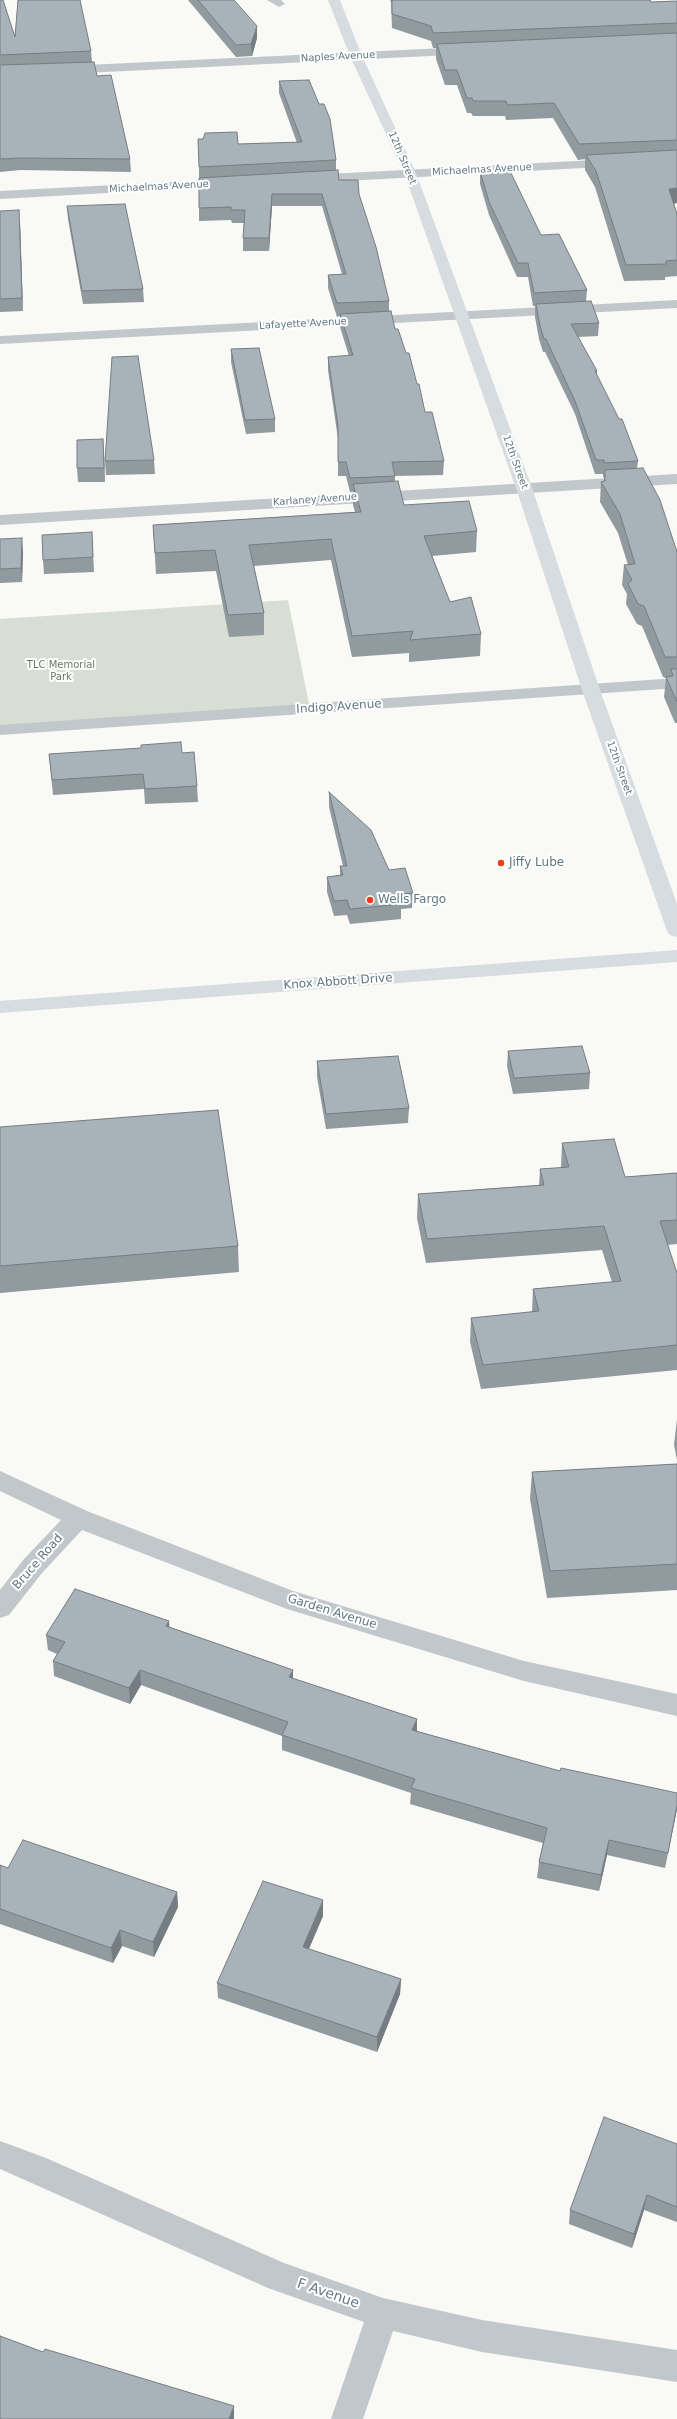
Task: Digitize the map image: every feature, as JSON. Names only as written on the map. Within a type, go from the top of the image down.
[{"type":"main road","name":"12th Street","points":[[334,0],[356,56],[410,173],[524,488],[591,690],[677,931]]},
{"type":"main road","name":"Knox Abbott Drive","points":[[0,1007],[677,956]]},
{"type":"street","name":"Naples Avenue","points":[[55,70],[482,51]]},
{"type":"street","name":"Michaelmas Avenue","points":[[293,179],[630,162]]},
{"type":"street","name":"Michaelmas Avenue","points":[[0,195],[238,182]]},
{"type":"street","name":"Lafayette Avenue","points":[[0,340],[677,304]]},
{"type":"street","name":"Karlaney Avenue","points":[[0,520],[677,478]]},
{"type":"street","name":"Indigo Avenue","points":[[0,730],[677,683]]},
{"type":"street","name":"Garden Avenue","points":[[0,1480],[78,1518],[167,1554],[287,1599],[524,1671],[677,1705]]},
{"type":"street","name":"Bruce Road","points":[[0,1608],[33,1566],[78,1518]]},
{"type":"street","name":"F Avenue","points":[[0,2155],[35,2168],[279,2277],[383,2313],[482,2336],[677,2366]]},
{"type":"street","points":[[347,2419],[383,2313]]},
{"type":"green space","name":"TLC Memorial Park","points":[[288,600],[310,709],[0,730],[0,619]]},
{"type":"building","points":[[0,0],[3,0],[15,37],[18,0],[80,0],[91,51],[0,55]]},
{"type":"building","points":[[198,0],[234,0],[257,26],[251,44],[236,45]]},
{"type":"building","points":[[392,0],[677,1],[677,23],[433,33],[431,26],[392,14]]},
{"type":"building","points":[[677,33],[677,140],[579,144],[554,103],[507,105],[506,101],[473,101],[472,98],[467,98],[457,70],[445,70],[437,44]]},
{"type":"building","points":[[94,62],[97,76],[111,75],[130,159],[0,159],[0,65]]},
{"type":"building","points":[[309,80],[319,104],[324,104],[330,119],[336,160],[199,167],[198,139],[203,139],[205,133],[237,132],[238,144],[302,142],[279,81]]},
{"type":"building","points":[[677,150],[677,188],[669,189],[677,214],[677,260],[666,261],[666,264],[626,265],[596,171],[586,155]]},
{"type":"building","points":[[338,170],[339,180],[358,180],[359,194],[376,247],[389,301],[337,303],[328,275],[346,274],[322,194],[272,194],[269,238],[243,238],[245,210],[231,210],[231,207],[199,208],[199,178]]},
{"type":"building","points":[[480,171],[510,171],[541,235],[559,234],[587,290],[534,293],[528,263],[518,263],[489,202]]},
{"type":"building","points":[[125,204],[143,289],[82,291],[67,206]]},
{"type":"building","points":[[19,210],[22,298],[0,299],[0,211]]},
{"type":"building","points":[[591,301],[599,323],[571,324],[597,371],[595,371],[619,419],[622,419],[638,461],[604,463],[604,460],[596,460],[575,401],[546,339],[544,339],[540,326],[536,304]]},
{"type":"building","points":[[391,311],[395,329],[398,329],[406,353],[409,353],[417,384],[419,384],[425,412],[432,412],[444,461],[392,462],[395,476],[350,478],[346,462],[338,462],[338,426],[328,357],[353,355],[340,314]]},
{"type":"building","points":[[259,348],[275,419],[245,420],[231,349]]},
{"type":"building","points":[[138,356],[154,460],[105,461],[112,357]]},
{"type":"building","points":[[103,439],[104,468],[77,468],[77,440]]},
{"type":"building","points":[[643,468],[660,500],[677,552],[677,657],[665,657],[644,606],[638,604],[628,584],[632,580],[624,565],[635,564],[620,514],[601,482],[605,481],[605,470]]},
{"type":"building","points":[[398,481],[404,505],[469,501],[477,531],[424,536],[450,602],[471,597],[481,634],[410,640],[413,631],[352,636],[331,539],[249,545],[264,613],[228,615],[215,550],[155,553],[153,525],[361,512],[353,484]]},
{"type":"building","points":[[92,532],[93,557],[43,560],[42,535]]},
{"type":"building","points":[[22,538],[21,568],[0,569],[0,539]]},
{"type":"building","points":[[671,669],[677,669],[677,702],[666,677],[673,676]]},
{"type":"building","points":[[181,742],[182,753],[194,752],[197,786],[145,789],[143,774],[52,780],[49,754],[141,748],[141,745]]},
{"type":"building","points":[[329,792],[371,830],[389,870],[405,868],[413,893],[399,894],[401,904],[350,909],[347,900],[334,901],[327,877],[343,875],[340,866],[347,866]]},
{"type":"building","points":[[582,1046],[590,1073],[514,1078],[508,1051]]},
{"type":"building","points":[[398,1056],[409,1108],[326,1114],[317,1061]]},
{"type":"building","points":[[218,1110],[238,1246],[0,1266],[0,1127]]},
{"type":"building","points":[[614,1139],[625,1177],[677,1173],[677,1220],[660,1221],[677,1273],[677,1345],[483,1365],[471,1318],[539,1311],[533,1289],[621,1281],[604,1226],[427,1239],[418,1194],[544,1185],[540,1169],[569,1167],[562,1143]]},
{"type":"building","points":[[677,1464],[677,1564],[550,1571],[532,1472]]},
{"type":"building","points":[[75,1589],[169,1621],[166,1626],[293,1670],[289,1677],[417,1719],[412,1730],[560,1771],[561,1768],[677,1793],[677,1805],[668,1853],[609,1840],[601,1875],[539,1862],[547,1828],[411,1788],[415,1779],[282,1735],[288,1722],[140,1670],[129,1688],[53,1661],[65,1642],[46,1635]]},
{"type":"building","points":[[23,1840],[177,1892],[153,1942],[120,1930],[111,1948],[0,1909],[0,1865],[8,1868]]},
{"type":"building","points":[[263,1881],[323,1900],[303,1947],[401,1979],[377,2037],[217,1983]]},
{"type":"building","points":[[604,2117],[677,2144],[677,2207],[647,2195],[634,2234],[570,2210]]},
{"type":"building","points":[[0,2336],[43,2352],[45,2349],[234,2406],[229,2419],[0,2419]]},
{"type":"place","name":"Jiffy Lube","points":[[501,863]]},
{"type":"place","name":"Wells Fargo","points":[[370,900]]}]
